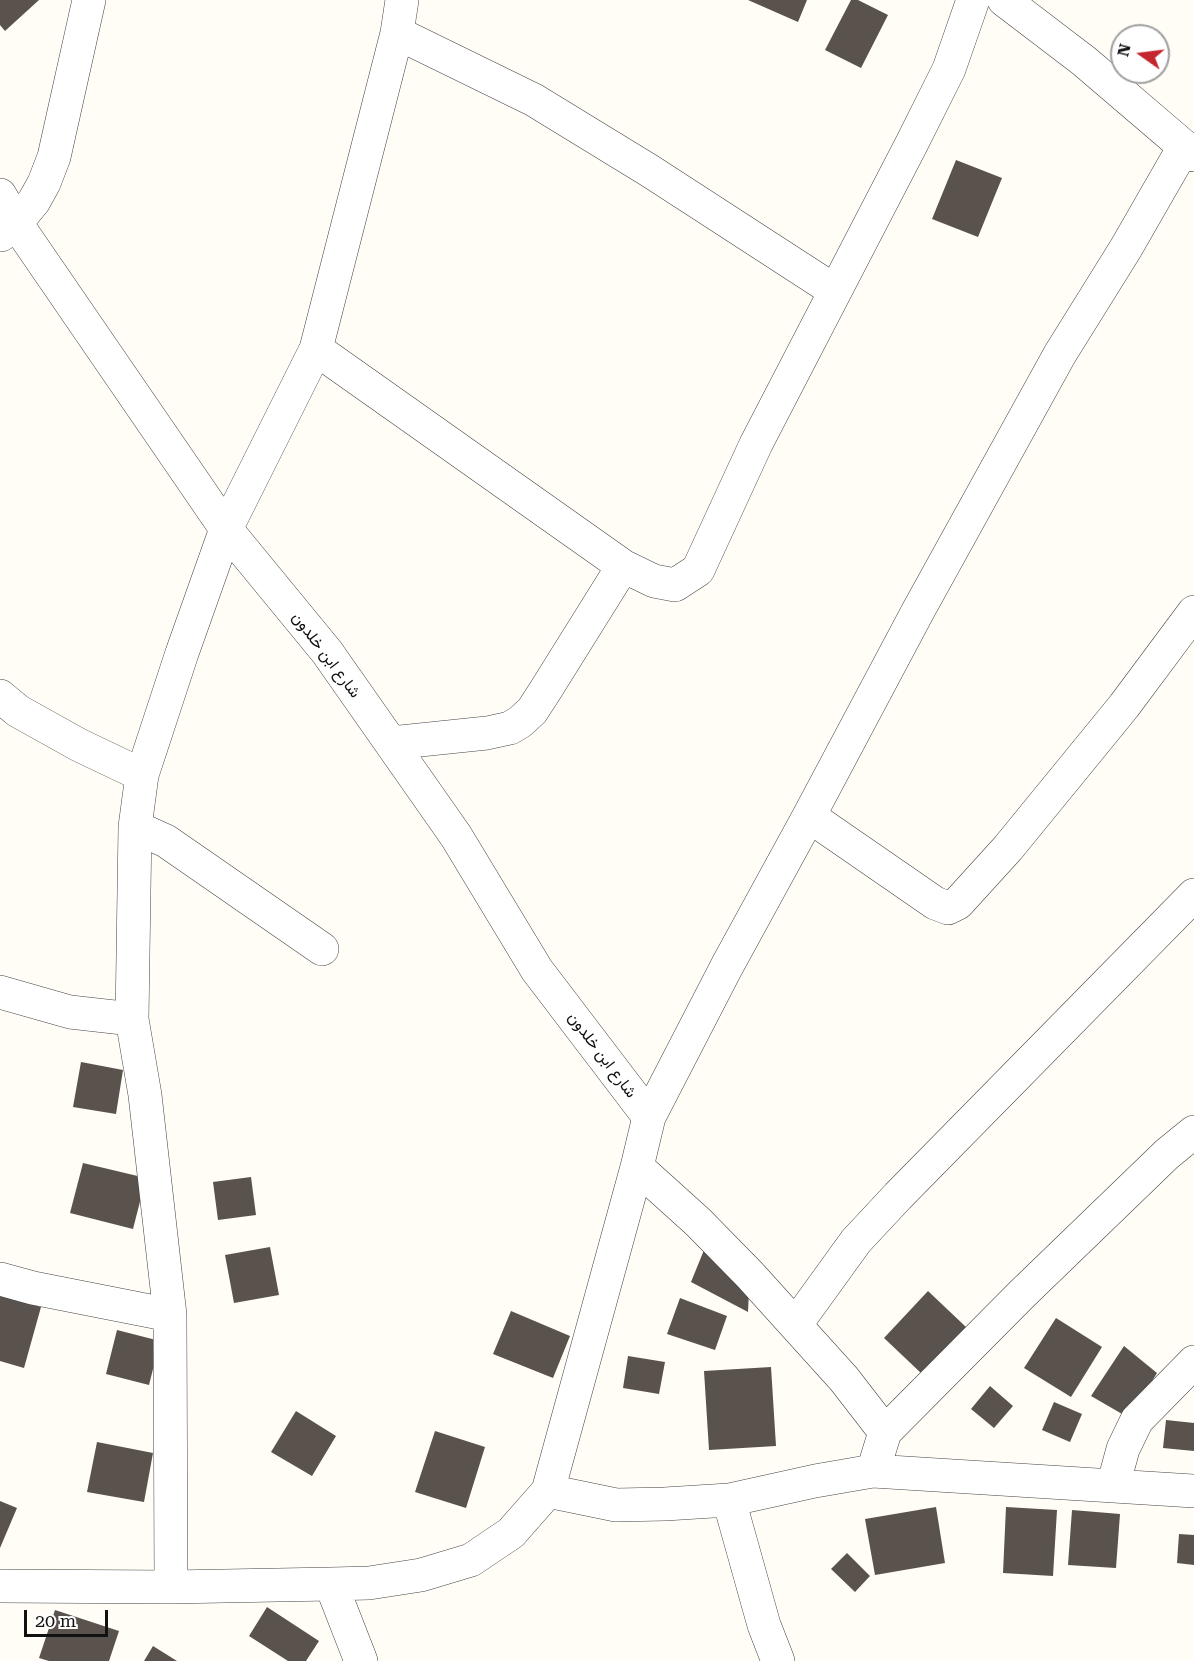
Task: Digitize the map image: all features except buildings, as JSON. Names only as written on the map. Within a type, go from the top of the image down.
[{"type":"street","points":[[8,230],[34,201],[54,157],[89,0]]},
{"type":"street","points":[[171,1587],[170,1315],[145,1095],[132,1019],[135,827],[142,775],[226,530],[316,349],[397,33],[402,0]]},
{"type":"street","points":[[316,349],[623,566],[654,581],[675,585],[698,570],[756,444],[949,69],[973,0]]},
{"type":"street","points":[[0,1586],[171,1587],[332,1584],[369,1583],[421,1575],[471,1560],[511,1533],[548,1491],[649,1117],[727,966],[918,610],[1060,354],[1189,151],[1084,61],[1004,0]]},
{"type":"street","points":[[397,33],[534,100],[650,171],[835,291]]},
{"type":"street","name":"شارع ابن خلدون","points":[[0,195],[8,230],[226,530],[327,652],[456,836],[537,970],[649,1117]]},
{"type":"street","points":[[391,744],[487,733],[510,728],[520,722],[539,701],[623,566]]},
{"type":"street","points":[[809,816],[936,903],[948,908],[958,903],[1008,848],[1124,706],[1194,612]]},
{"type":"street","points":[[0,696],[18,711],[79,745],[142,775]]},
{"type":"street","points":[[135,827],[166,841],[322,949]]},
{"type":"street","points":[[796,1324],[856,1241],[1194,895]]},
{"type":"street","points":[[0,992],[70,1012],[132,1019]]},
{"type":"street","points":[[873,1471],[885,1432],[1022,1294],[1167,1154],[1194,1132]]},
{"type":"street","points":[[637,1167],[698,1222],[796,1324],[844,1378],[885,1432]]},
{"type":"street","points":[[0,1279],[33,1288],[170,1315]]},
{"type":"street","points":[[1113,1486],[1123,1449],[1137,1420],[1194,1362]]},
{"type":"street","points":[[548,1491],[616,1504],[729,1500],[814,1481],[873,1471],[1194,1491]]},
{"type":"street","points":[[729,1500],[761,1614],[778,1661]]},
{"type":"street","points":[[332,1584],[361,1661]]}]
